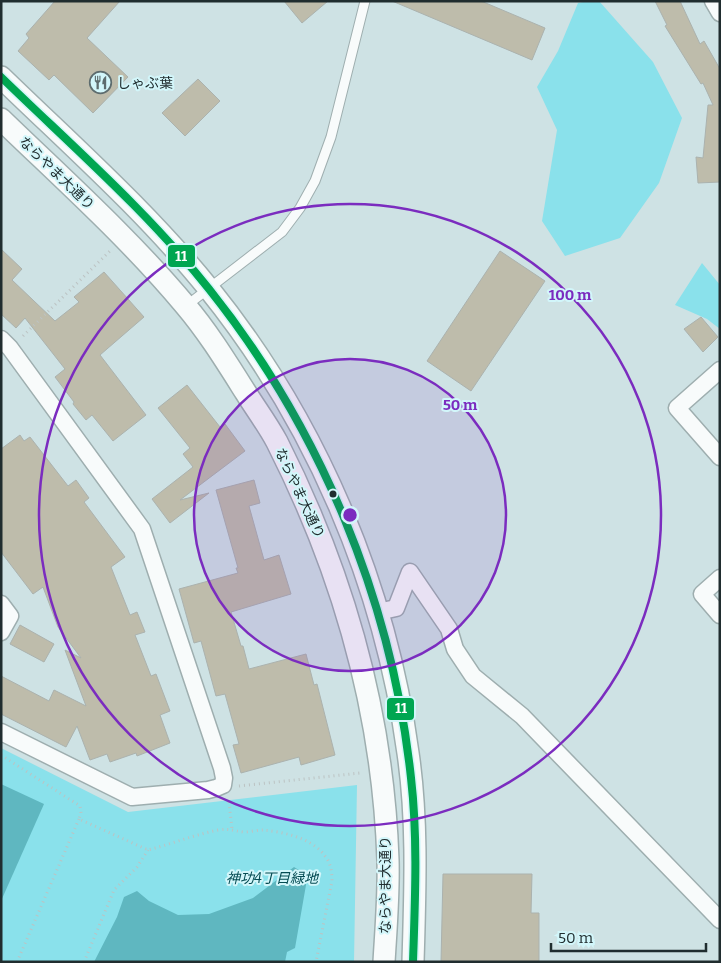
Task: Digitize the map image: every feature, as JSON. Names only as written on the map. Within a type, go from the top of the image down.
[{"type":"street","points":[[713,1],[720,13]]},
{"type":"street","name":"ならやま大通り","points":[[1,77],[149,220],[208,288],[270,374],[316,456],[342,511],[358,551],[378,612],[391,661],[408,754],[416,859],[413,962]]},
{"type":"street","name":"ならやま大通り","points":[[1,119],[124,237],[186,306],[219,350],[276,440],[318,529],[356,642],[371,710],[381,782],[388,860],[384,962]]},
{"type":"street","points":[[1,732],[132,797],[208,790],[223,785],[222,768],[142,529],[4,347]]},
{"type":"street","points":[[720,370],[678,408],[720,457]]},
{"type":"street","points":[[378,612],[396,608],[410,572],[449,629],[455,649],[473,676],[522,716],[720,920]]},
{"type":"street","points":[[720,578],[702,594],[720,615]]},
{"type":"street","points":[[1,604],[10,616],[1,632]]},
{"type":"lane","points":[[186,306],[282,232],[300,208],[314,181],[331,138],[365,1]]},
{"type":"path","points":[[4,347],[112,249]]},
{"type":"path","points":[[1,755],[80,806],[81,813],[17,962]]},
{"type":"path","points":[[231,790],[239,786],[363,773]]},
{"type":"path","points":[[229,798],[232,829]]},
{"type":"path","points":[[79,819],[148,850],[218,830],[281,832],[302,839],[325,856],[331,869],[332,881],[316,962]]},
{"type":"path","points":[[84,962],[114,890],[137,867],[148,850]]},
{"type":"green space","points":[[599,1],[653,62],[682,118],[659,183],[620,238],[565,256],[542,221],[557,130],[537,87],[558,51],[578,3]]},
{"type":"green space","points":[[702,263],[720,285],[720,329],[707,319],[675,305]]},
{"type":"green space","name":"神功4丁目緑地","points":[[1,748],[128,812],[357,785],[354,962],[1,962]]},
{"type":"shaded area","points":[[1,784],[44,804],[1,901]]},
{"type":"shaded area","points":[[294,867],[305,874],[306,885],[295,948],[287,952],[285,962],[94,962],[117,917],[124,897],[137,891],[149,901],[178,915],[209,914],[253,898]]},
{"type":"building","points":[[55,1],[120,1],[87,38],[128,77],[93,113],[54,75],[49,80],[18,51],[29,38],[26,34]]},
{"type":"building","points":[[284,1],[328,1],[302,23]]},
{"type":"building","points":[[392,1],[481,1],[545,28],[532,60]]},
{"type":"building","points":[[655,1],[680,1],[700,44],[704,41],[720,69],[720,182],[698,183],[696,157],[703,158],[708,105],[713,105],[703,83],[701,84],[665,26],[667,25]]},
{"type":"building","points":[[198,79],[220,101],[185,136],[162,113]]},
{"type":"building","points":[[1,249],[22,269],[12,280],[55,321],[79,302],[74,297],[104,272],[144,317],[100,355],[146,415],[113,441],[92,415],[86,420],[73,404],[74,402],[55,377],[65,369],[25,318],[16,328],[1,314]]},
{"type":"building","points":[[500,251],[545,281],[471,391],[427,361]]},
{"type":"building","points":[[701,317],[718,337],[703,352],[684,329]]},
{"type":"building","points":[[187,385],[220,427],[225,424],[245,451],[180,500],[209,493],[170,523],[152,499],[193,467],[183,454],[190,448],[158,408]]},
{"type":"building","points":[[20,435],[24,441],[30,437],[68,486],[76,480],[89,498],[84,502],[125,557],[111,567],[130,615],[137,612],[145,632],[135,635],[151,676],[156,674],[170,711],[160,715],[170,743],[137,756],[136,753],[110,762],[107,754],[90,760],[77,726],[66,747],[1,714],[1,676],[49,701],[54,690],[86,706],[65,650],[81,658],[58,627],[43,587],[33,594],[1,552],[1,449]]},
{"type":"building","points":[[254,480],[260,503],[249,506],[264,560],[279,555],[291,594],[231,612],[241,646],[243,646],[249,669],[306,654],[314,685],[317,684],[335,755],[301,765],[299,757],[241,773],[233,745],[239,744],[225,694],[216,696],[201,641],[194,643],[179,589],[238,573],[216,490]]},
{"type":"building","points":[[20,625],[54,644],[44,662],[10,644]]},
{"type":"building","points":[[443,874],[532,874],[531,913],[539,913],[539,962],[441,962]]},
{"type":"transit line","name":"11","points":[[1,77],[135,206],[185,260],[249,343],[285,399],[317,458],[344,519],[368,582],[387,646],[401,712],[411,778],[415,824],[413,962]]},
{"type":"place","name":"しゃぶ葉","points":[[101,83]]}]
